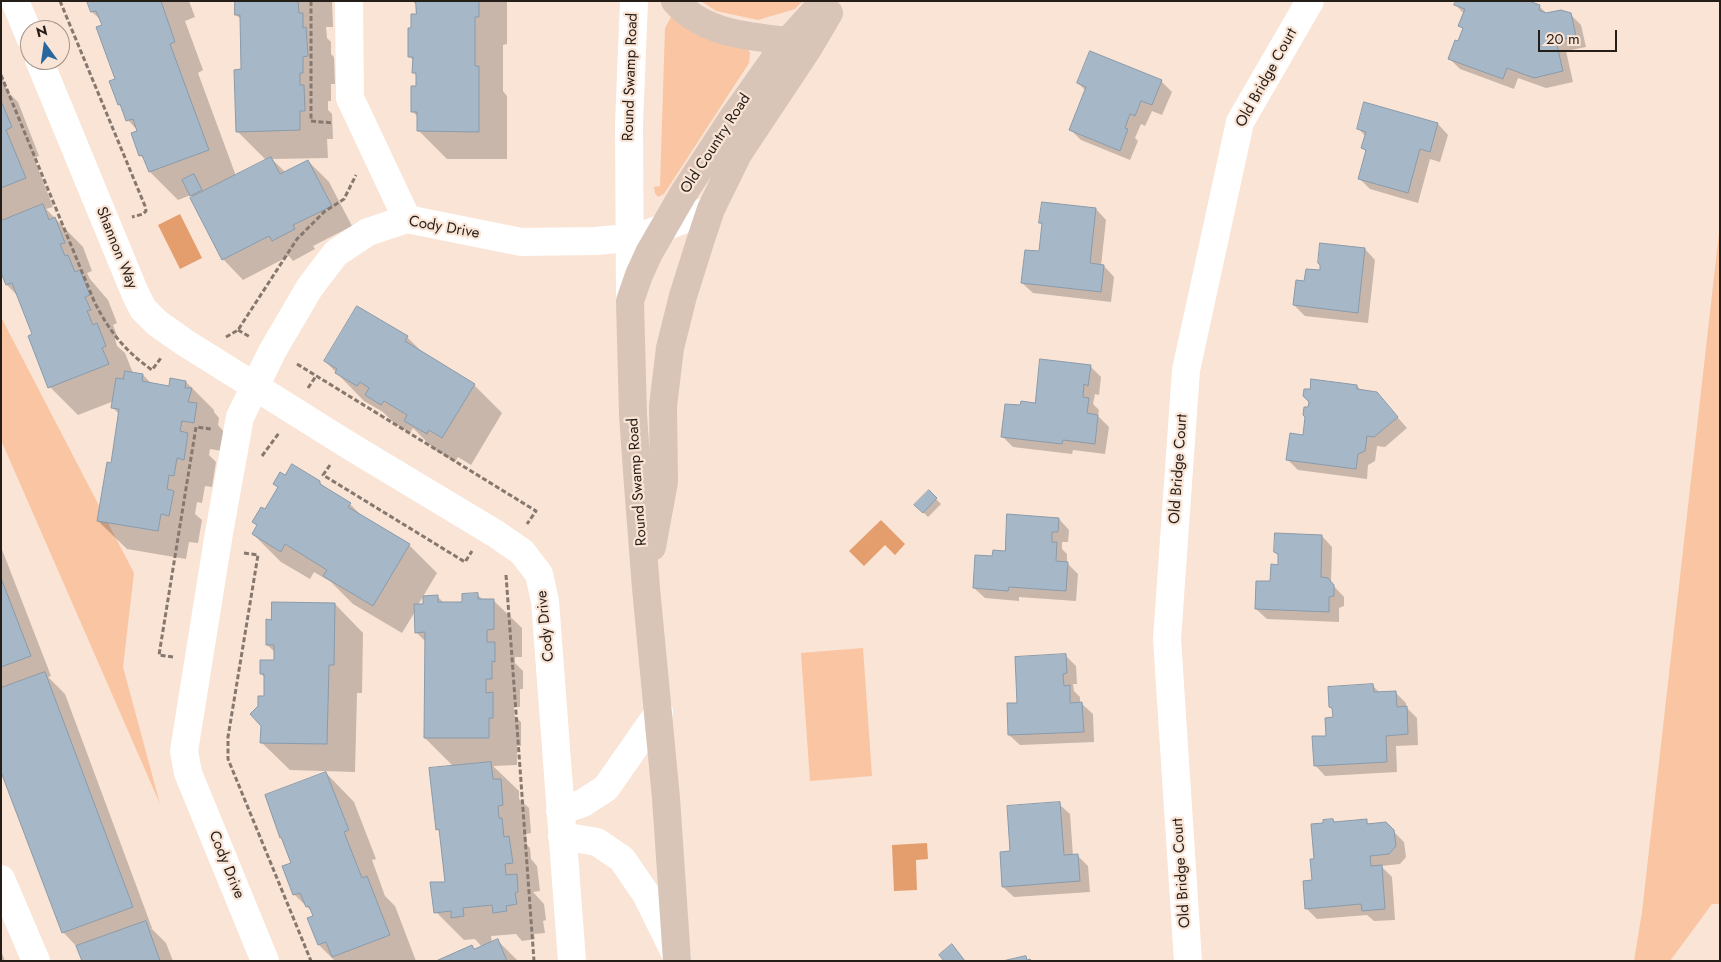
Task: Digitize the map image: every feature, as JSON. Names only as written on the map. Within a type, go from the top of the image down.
[{"type":"main road","points":[[675,1],[689,14],[718,29],[788,41]]},
{"type":"main road","name":"Old Country Road","points":[[630,301],[639,274],[662,229],[683,194],[734,116],[788,41],[824,1]]},
{"type":"main road","points":[[646,588],[664,482],[663,406],[670,348],[683,296],[711,209],[738,154],[809,47],[836,1]]},
{"type":"main road","name":"Round Swamp Road","points":[[630,301],[633,415],[646,588],[659,712],[677,959]]},
{"type":"street","points":[[15,1],[23,20]]},
{"type":"street","points":[[349,1],[350,98],[407,219]]},
{"type":"street","name":"Round Swamp Road","points":[[630,301],[629,124],[634,1]]},
{"type":"street","name":"Old Bridge Court","points":[[1188,961],[1167,639],[1186,370],[1240,122],[1310,1]]},
{"type":"street","name":"Shannon Way","points":[[44,70],[143,309],[157,323],[184,342],[255,386]]},
{"type":"street","name":"Cody Drive","points":[[265,961],[188,773],[184,751],[219,533],[240,417],[273,350],[310,288],[336,253],[368,232],[407,219],[521,242],[595,241],[629,238],[662,229],[711,209]]},
{"type":"street","name":"Cody Drive","points":[[255,386],[496,534],[522,552],[540,574],[545,601],[572,961]]},
{"type":"street","points":[[659,712],[606,788],[582,803],[561,824],[597,842],[622,859],[646,894],[677,959]]},
{"type":"street","points":[[1,879],[36,961]]},
{"type":"path","points":[[60,1],[145,206],[146,211],[143,214],[132,217],[128,221]]},
{"type":"path","points":[[311,1],[311,121],[340,123]]},
{"type":"path","points":[[1,75],[94,301],[106,324],[121,344],[135,358],[152,370],[161,357],[169,354]]},
{"type":"path","points":[[225,338],[238,330],[297,239],[324,212],[344,200],[360,167]]},
{"type":"path","points":[[238,330],[536,511],[524,528]]},
{"type":"path","points":[[261,457],[284,426]]},
{"type":"path","points":[[177,657],[159,655],[196,427],[216,429]]},
{"type":"path","points":[[332,461],[323,474],[465,562],[476,546]]},
{"type":"path","points":[[241,553],[258,555],[228,737],[228,759],[311,961]]},
{"type":"path","points":[[506,571],[534,961]]},
{"type":"shaded area","points":[[701,1],[803,1],[795,9],[758,20],[716,11]]},
{"type":"shaded area","points":[[671,17],[679,17],[746,46],[750,53],[749,63],[664,194],[658,197],[654,187],[660,186],[665,28]]},
{"type":"shaded area","points":[[180,214],[202,258],[180,269],[158,225]]},
{"type":"shaded area","points":[[1720,224],[1720,904],[1712,904],[1670,961],[1634,961],[1642,912]]},
{"type":"shaded area","points":[[1,317],[134,573],[123,667],[160,804],[1,440]]},
{"type":"shaded area","points":[[881,520],[905,544],[895,555],[885,545],[864,566],[849,551]]},
{"type":"shaded area","points":[[863,648],[872,776],[810,781],[801,653]]},
{"type":"shaded area","points":[[927,843],[928,859],[916,860],[917,890],[894,891],[892,845]]},
{"type":"building","points":[[87,1],[161,1],[175,42],[170,44],[209,150],[149,172],[142,155],[139,156],[131,133],[137,131],[133,119],[126,121],[109,81],[115,79],[96,27],[102,25],[96,11],[91,12]]},
{"type":"building","points":[[235,1],[298,1],[299,13],[303,13],[303,28],[306,27],[308,56],[303,57],[303,73],[300,73],[300,85],[304,85],[305,111],[300,111],[300,130],[236,132],[234,70],[241,69],[240,15],[235,15]]},
{"type":"building","points":[[416,1],[479,1],[479,17],[475,17],[475,66],[479,66],[479,132],[417,131],[417,112],[411,112],[411,86],[416,86],[416,73],[412,73],[413,57],[408,57],[408,28],[411,28],[411,14],[416,14]]},
{"type":"building","points":[[1456,1],[1529,1],[1540,5],[1539,10],[1546,13],[1561,10],[1571,13],[1576,36],[1556,41],[1563,71],[1534,78],[1507,68],[1503,79],[1448,59],[1455,40],[1458,41],[1463,28],[1458,26],[1465,9],[1454,5]]},
{"type":"building","points":[[1090,51],[1162,80],[1152,105],[1141,101],[1135,116],[1130,114],[1125,128],[1128,129],[1120,151],[1069,130],[1086,87],[1077,83]]},
{"type":"building","points":[[1,101],[12,127],[6,130],[26,178],[1,188]]},
{"type":"building","points":[[1364,102],[1438,123],[1430,152],[1420,149],[1408,193],[1358,179],[1366,150],[1361,148],[1366,132],[1357,129]]},
{"type":"building","points":[[271,157],[280,174],[308,160],[332,206],[293,225],[295,229],[272,241],[269,236],[222,260],[190,198]]},
{"type":"building","points":[[194,174],[202,190],[190,196],[182,180]]},
{"type":"building","points":[[1042,202],[1096,208],[1090,263],[1104,265],[1101,292],[1021,283],[1025,250],[1039,251],[1042,223],[1039,223]]},
{"type":"building","points":[[43,204],[49,220],[55,217],[65,243],[60,244],[65,256],[68,255],[75,272],[80,270],[90,295],[85,297],[91,310],[87,311],[93,325],[97,323],[106,346],[102,348],[109,364],[48,388],[28,336],[32,334],[12,283],[6,285],[1,273],[1,221]]},
{"type":"building","points":[[1320,243],[1365,248],[1358,313],[1293,305],[1296,280],[1304,281],[1306,269],[1320,270],[1318,263]]},
{"type":"building","points":[[357,306],[408,336],[405,341],[475,384],[442,438],[429,430],[427,434],[404,421],[407,415],[384,401],[381,405],[365,395],[369,388],[360,382],[357,386],[335,373],[337,369],[324,361]]},
{"type":"building","points":[[1040,359],[1091,365],[1088,386],[1084,384],[1083,397],[1089,398],[1087,413],[1098,415],[1095,444],[1063,440],[1062,444],[1001,437],[1005,404],[1020,405],[1021,401],[1035,403]]},
{"type":"building","points":[[125,371],[143,374],[142,381],[169,386],[170,378],[186,381],[185,388],[192,388],[188,402],[197,403],[194,423],[182,421],[180,431],[188,433],[184,460],[177,458],[174,476],[169,475],[167,489],[174,491],[169,516],[161,514],[158,531],[97,521],[107,462],[111,463],[119,409],[111,408],[116,378],[123,379]]},
{"type":"building","points":[[1311,379],[1357,385],[1357,389],[1377,392],[1398,417],[1374,437],[1367,436],[1365,451],[1358,454],[1356,469],[1286,460],[1290,433],[1303,435],[1304,407],[1308,407],[1309,402],[1303,396],[1304,389],[1310,389]]},
{"type":"building","points":[[292,464],[351,503],[348,507],[410,544],[373,606],[323,576],[327,570],[285,544],[281,552],[252,534],[257,525],[252,522],[261,507],[265,509],[278,487],[273,484],[280,472],[285,475]]},
{"type":"building","points":[[929,490],[937,498],[923,513],[914,505]]},
{"type":"building","points":[[1007,514],[1059,518],[1058,532],[1052,532],[1052,542],[1057,542],[1056,561],[1068,562],[1066,591],[1009,587],[1008,591],[973,588],[975,555],[992,556],[993,550],[1005,551]]},
{"type":"building","points":[[1275,533],[1322,535],[1321,577],[1328,578],[1334,585],[1334,596],[1329,597],[1329,612],[1255,609],[1256,581],[1270,581],[1271,564],[1278,565],[1278,554],[1274,552]]},
{"type":"building","points":[[1,578],[31,656],[1,667]]},
{"type":"building","points":[[478,593],[478,599],[494,599],[494,629],[487,630],[487,642],[495,642],[495,662],[492,661],[492,679],[486,679],[486,693],[493,692],[493,718],[489,718],[489,738],[424,738],[425,632],[415,633],[414,604],[423,604],[423,596],[438,595],[438,602],[462,602],[462,594]]},
{"type":"building","points":[[272,602],[335,603],[334,665],[329,665],[327,744],[260,743],[261,726],[250,714],[258,706],[258,696],[264,696],[264,674],[260,674],[260,660],[274,660],[274,645],[266,645],[266,619],[271,620]]},
{"type":"building","points":[[1066,654],[1067,673],[1063,674],[1064,686],[1070,685],[1070,703],[1082,702],[1084,732],[1008,735],[1007,703],[1017,703],[1015,657]]},
{"type":"building","points":[[45,672],[133,907],[62,933],[1,772],[1,688]]},
{"type":"building","points":[[1373,684],[1374,692],[1396,691],[1397,707],[1407,706],[1408,734],[1386,736],[1387,762],[1314,766],[1312,736],[1326,736],[1325,718],[1333,717],[1332,708],[1329,707],[1328,687]]},
{"type":"building","points":[[491,762],[493,779],[501,779],[503,805],[498,806],[499,818],[502,818],[504,837],[509,836],[513,863],[505,864],[506,875],[517,874],[518,892],[515,893],[517,904],[506,906],[507,911],[493,913],[492,905],[463,908],[464,916],[451,918],[451,911],[434,913],[430,882],[445,882],[439,829],[436,830],[429,768]]},
{"type":"building","points":[[326,772],[349,830],[344,832],[362,878],[367,876],[390,935],[332,957],[326,942],[318,945],[307,918],[313,916],[309,906],[306,907],[300,893],[293,895],[282,866],[291,863],[265,795]]},
{"type":"building","points":[[1060,802],[1064,855],[1078,854],[1080,881],[1002,887],[1000,852],[1010,851],[1007,806]]},
{"type":"building","points":[[1333,819],[1334,822],[1367,819],[1367,824],[1386,822],[1394,830],[1396,846],[1389,854],[1370,856],[1371,866],[1382,865],[1385,909],[1362,911],[1361,904],[1305,909],[1303,881],[1312,880],[1310,859],[1314,859],[1311,824],[1323,823],[1323,820]]},
{"type":"building","points":[[146,921],[160,961],[82,961],[76,946]]},
{"type":"building","points":[[498,939],[507,961],[436,961],[472,945],[474,949]]},
{"type":"building","points":[[952,944],[965,961],[944,961],[939,955]]},
{"type":"building","points":[[1026,956],[1027,960],[1030,959],[1031,961],[1003,961]]}]
